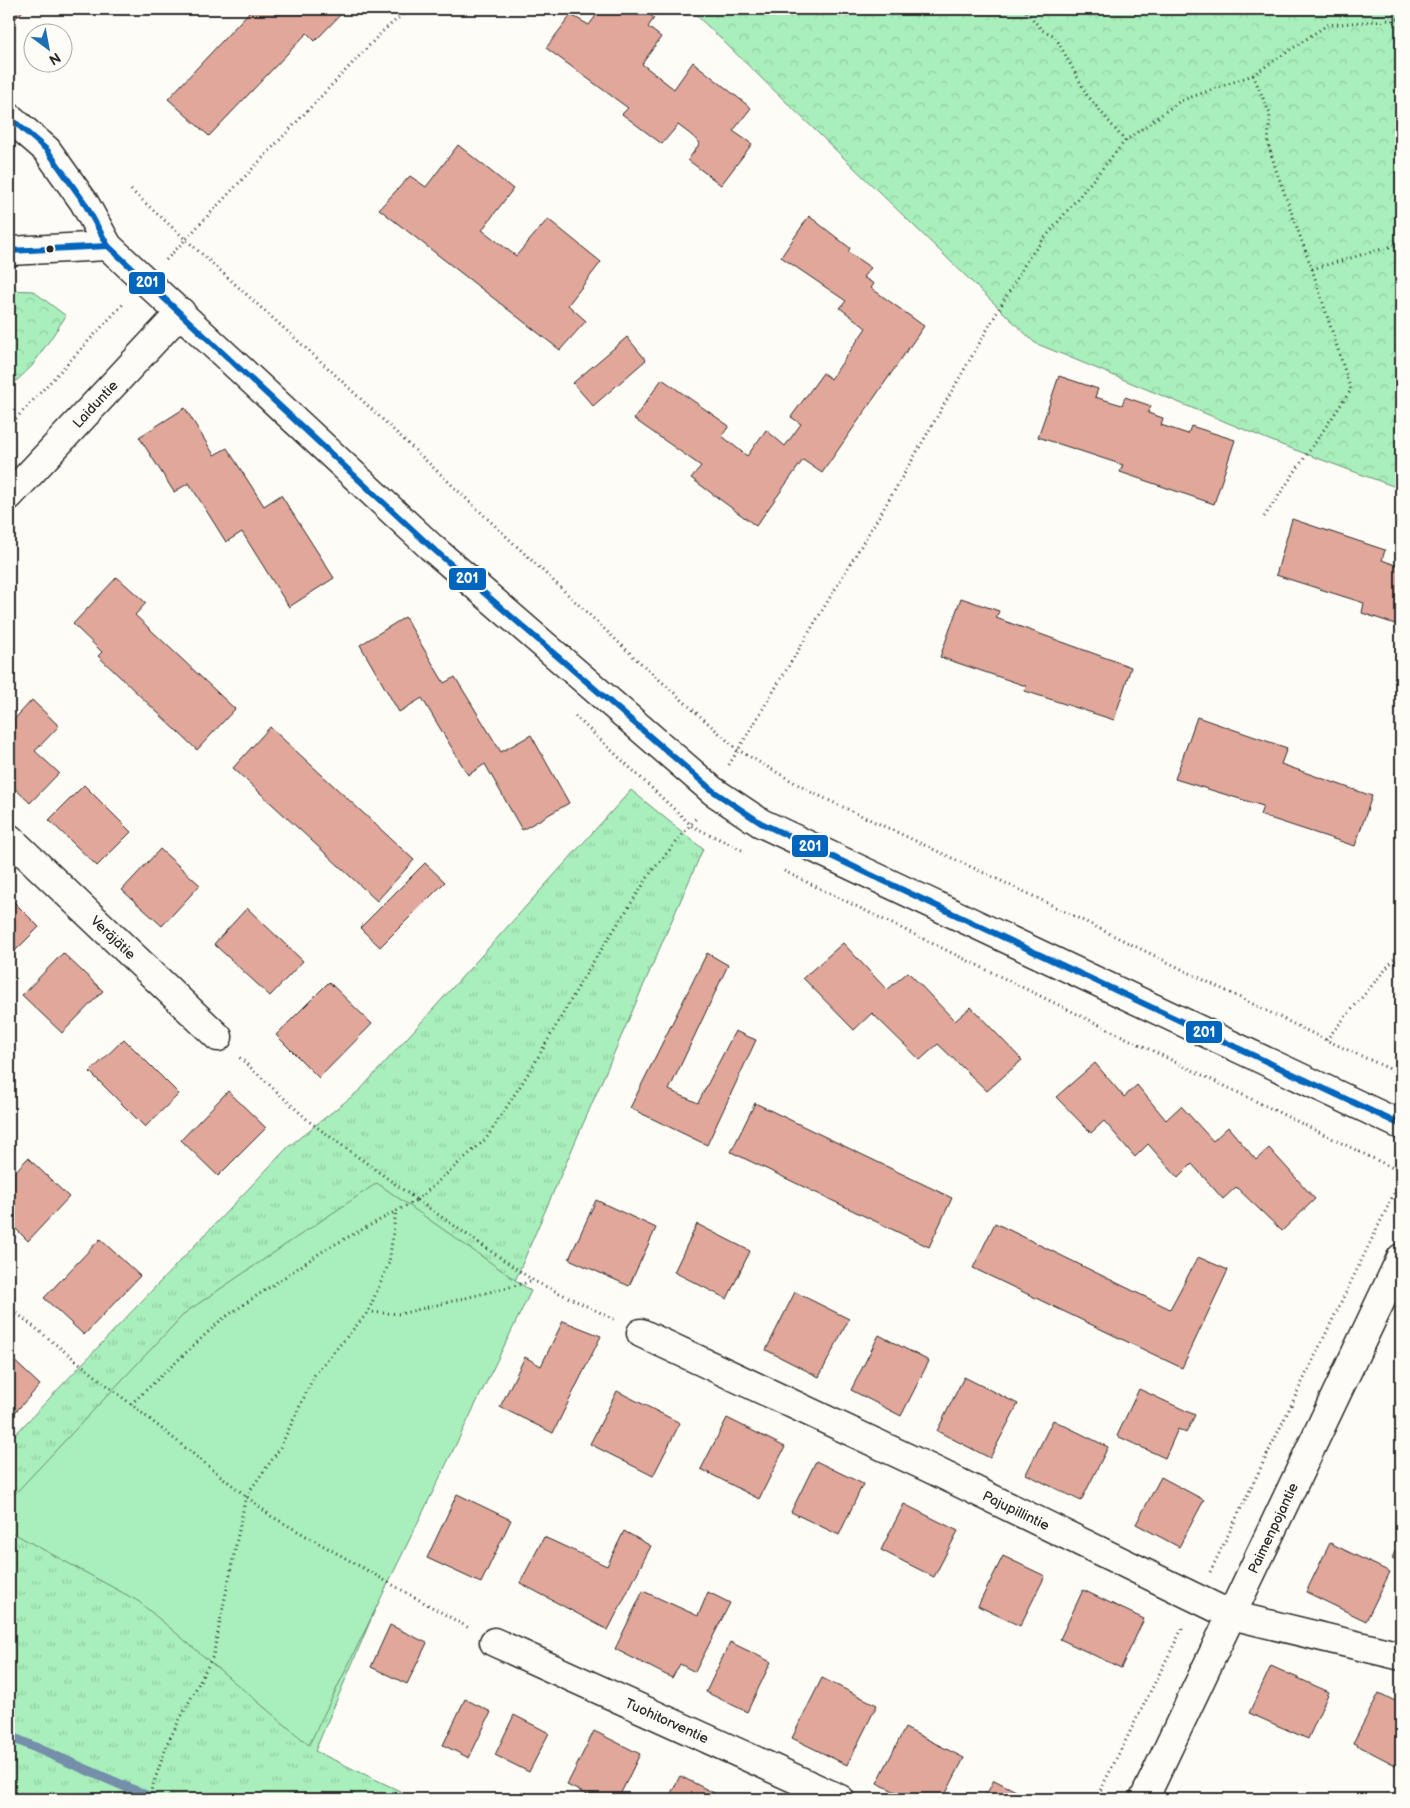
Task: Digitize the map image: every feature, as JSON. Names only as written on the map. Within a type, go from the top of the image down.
[{"type":"street","points":[[9,117],[47,150],[84,202],[108,246],[431,547],[713,791],[761,823],[1401,1125]]},
{"type":"street","points":[[9,251],[108,246]]},
{"type":"street","name":"Laiduntie","points":[[9,496],[181,312]]},
{"type":"street","name":"Veräjätie","points":[[9,838],[218,1037]]},
{"type":"street","name":"Paimenpojantie","points":[[1144,1799],[1401,1258]]},
{"type":"street","name":"Pajupillintie","points":[[641,1333],[929,1468],[1231,1615],[1401,1656]]},
{"type":"street","name":"Tuohitorventie","points":[[494,1642],[840,1799]]},
{"type":"path","points":[[9,426],[382,32],[409,9]]},
{"type":"path","points":[[958,9],[964,9]]},
{"type":"path","points":[[1024,9],[1042,30],[1055,36],[1087,95],[1125,140]]},
{"type":"path","points":[[738,750],[896,488],[1029,257],[1125,140],[1180,101],[1253,75],[1327,25],[1401,19]]},
{"type":"path","points":[[1253,75],[1270,114],[1268,143],[1276,170],[1312,269],[1352,390],[1262,520]]},
{"type":"path","points":[[131,190],[184,240],[329,369],[633,656],[738,750],[811,792],[1029,894],[1326,1040],[1401,1074]]},
{"type":"path","points":[[1312,269],[1396,245],[1401,246]]},
{"type":"path","points":[[131,1404],[221,1320],[326,1249],[417,1200],[486,1140],[534,1066],[588,970],[652,871],[692,826],[746,852]]},
{"type":"path","points":[[782,869],[1401,1172]]},
{"type":"path","points":[[1326,1040],[1401,951]]},
{"type":"path","points":[[218,1037],[310,1122],[417,1200],[534,1281],[641,1333]]},
{"type":"path","points":[[1096,1799],[1197,1600],[1401,1179]]},
{"type":"path","points":[[148,1799],[168,1742],[213,1656],[246,1496],[279,1450],[315,1374],[368,1312],[389,1263],[396,1211]]},
{"type":"path","points":[[368,1312],[400,1314],[534,1281]]},
{"type":"path","points":[[9,1307],[271,1516],[494,1642]]},
{"type":"green space","points":[[690,9],[1401,9],[1401,489],[1279,444],[1035,343]]},
{"type":"green space","points":[[9,290],[33,291],[66,316],[32,366],[9,388]]},
{"type":"green space","points":[[631,790],[703,849],[532,1241],[315,1751],[417,1799],[154,1799],[132,1789],[128,1799],[9,1799],[9,1441],[288,1147],[360,1090]]},
{"type":"green space","points":[[377,1183],[531,1291],[309,1745],[138,1601],[9,1531],[9,1500],[186,1312]]},
{"type":"building","points":[[9,9],[25,9],[9,25]]},
{"type":"building","points":[[252,9],[346,9],[315,41],[307,33],[209,136],[168,99]]},
{"type":"building","points":[[601,9],[643,9],[654,18],[648,27],[661,37],[642,64],[674,89],[693,62],[751,108],[733,131],[752,144],[721,185],[688,160],[700,143],[690,134],[678,125],[662,144],[622,114],[628,108],[546,48],[571,15],[589,25]]},
{"type":"building","points":[[458,145],[513,189],[482,230],[516,256],[548,219],[601,262],[568,305],[586,321],[560,350],[379,209],[410,176],[426,187]]},
{"type":"building","points":[[809,216],[850,248],[848,252],[871,268],[863,277],[874,284],[871,288],[924,326],[822,473],[803,460],[756,526],[691,478],[701,466],[634,419],[662,379],[729,426],[722,436],[747,456],[766,430],[785,446],[801,424],[791,417],[823,373],[831,379],[866,328],[840,308],[846,301],[781,257]]},
{"type":"building","points":[[627,337],[646,360],[593,406],[573,383]]},
{"type":"building","points":[[1059,376],[1098,389],[1095,397],[1122,405],[1125,397],[1151,406],[1148,413],[1163,418],[1161,425],[1188,434],[1191,426],[1235,440],[1214,504],[1120,472],[1123,465],[1038,437]]},
{"type":"building","points":[[185,408],[214,455],[227,448],[264,506],[281,495],[334,578],[289,607],[242,532],[226,542],[189,483],[174,492],[139,437]]},
{"type":"building","points":[[1292,519],[1385,550],[1382,560],[1401,567],[1401,626],[1362,613],[1364,603],[1276,575]]},
{"type":"building","points":[[117,577],[146,603],[135,615],[235,709],[197,750],[98,656],[102,652],[73,624]]},
{"type":"building","points":[[961,598],[999,611],[996,618],[1131,667],[1114,720],[1025,691],[1026,686],[940,657]]},
{"type":"building","points":[[405,617],[444,683],[455,677],[501,752],[531,735],[569,803],[522,830],[485,764],[468,775],[422,698],[399,712],[360,645]]},
{"type":"building","points":[[32,700],[59,726],[35,751],[59,773],[30,803],[9,783],[9,725]]},
{"type":"building","points":[[1197,717],[1287,748],[1281,764],[1372,796],[1355,846],[1260,815],[1263,806],[1175,779]]},
{"type":"building","points":[[270,727],[414,860],[377,901],[233,768]]},
{"type":"building","points":[[84,785],[131,832],[97,866],[49,820]]},
{"type":"building","points":[[160,849],[200,885],[162,926],[122,890]]},
{"type":"building","points":[[425,863],[445,882],[380,947],[360,928]]},
{"type":"building","points":[[9,897],[39,927],[9,957]]},
{"type":"building","points":[[247,908],[303,961],[270,996],[214,944]]},
{"type":"building","points":[[843,943],[887,990],[908,972],[955,1021],[971,1007],[1022,1060],[987,1091],[938,1044],[920,1060],[872,1013],[854,1030],[803,978]]},
{"type":"building","points":[[63,953],[103,991],[62,1033],[22,995]]},
{"type":"building","points":[[707,953],[728,965],[669,1090],[698,1103],[735,1031],[756,1040],[707,1145],[630,1108]]},
{"type":"building","points":[[329,982],[372,1024],[319,1078],[276,1035]]},
{"type":"building","points":[[124,1039],[179,1094],[145,1127],[90,1072]]},
{"type":"building","points":[[1095,1063],[1124,1097],[1137,1085],[1166,1120],[1181,1106],[1213,1141],[1228,1127],[1256,1160],[1269,1148],[1315,1199],[1282,1231],[1236,1187],[1223,1199],[1192,1164],[1178,1178],[1148,1144],[1135,1157],[1104,1121],[1091,1133],[1056,1097]]},
{"type":"building","points":[[228,1091],[266,1128],[218,1176],[181,1140]]},
{"type":"building","points":[[755,1103],[952,1198],[929,1247],[731,1152]]},
{"type":"building","points":[[28,1158],[69,1197],[28,1241],[9,1222],[9,1178]]},
{"type":"building","points":[[596,1200],[656,1228],[629,1286],[569,1259]]},
{"type":"building","points":[[995,1223],[1170,1309],[1198,1257],[1228,1270],[1182,1368],[973,1268]]},
{"type":"building","points":[[697,1224],[750,1251],[727,1299],[674,1272]]},
{"type":"building","points":[[100,1239],[140,1276],[84,1335],[44,1298]]},
{"type":"building","points":[[795,1292],[849,1319],[819,1377],[766,1350]]},
{"type":"building","points":[[563,1321],[601,1336],[553,1433],[500,1407],[525,1357],[541,1366]]},
{"type":"building","points":[[879,1335],[929,1361],[901,1416],[851,1390]]},
{"type":"building","points":[[9,1356],[40,1385],[9,1419]]},
{"type":"building","points":[[964,1377],[1018,1404],[990,1458],[937,1431]]},
{"type":"building","points":[[1139,1389],[1195,1415],[1186,1433],[1178,1429],[1165,1458],[1117,1436]]},
{"type":"building","points":[[617,1391],[680,1423],[653,1476],[590,1444]]},
{"type":"building","points":[[727,1418],[785,1447],[759,1499],[701,1469]]},
{"type":"building","points":[[1053,1420],[1108,1447],[1081,1501],[1026,1474]]},
{"type":"building","points":[[816,1461],[863,1484],[839,1535],[791,1512]]},
{"type":"building","points":[[1161,1477],[1204,1500],[1179,1547],[1136,1524]]},
{"type":"building","points":[[457,1494],[511,1520],[481,1583],[427,1558]]},
{"type":"building","points":[[904,1504],[958,1531],[934,1577],[881,1550]]},
{"type":"building","points":[[624,1531],[651,1546],[608,1630],[520,1583],[544,1537],[607,1566]]},
{"type":"building","points":[[1401,1539],[1401,1562],[1392,1558]]},
{"type":"building","points":[[1330,1543],[1390,1572],[1366,1621],[1306,1592]]},
{"type":"building","points":[[1003,1556],[1045,1576],[1020,1626],[978,1606]]},
{"type":"building","points":[[1083,1590],[1144,1619],[1121,1668],[1060,1639]]},
{"type":"building","points":[[643,1591],[698,1616],[708,1592],[730,1603],[695,1672],[680,1664],[672,1678],[615,1649]]},
{"type":"building","points":[[390,1625],[427,1643],[407,1684],[371,1667]]},
{"type":"building","points":[[730,1642],[771,1662],[747,1712],[706,1692]]},
{"type":"building","points":[[1271,1666],[1329,1692],[1308,1739],[1249,1713]]},
{"type":"building","points":[[822,1678],[877,1705],[847,1765],[792,1738]]},
{"type":"building","points":[[1379,1693],[1401,1704],[1401,1768],[1353,1743]]},
{"type":"building","points":[[465,1699],[491,1712],[469,1758],[443,1745]]},
{"type":"building","points":[[514,1715],[549,1733],[529,1772],[495,1755]]},
{"type":"building","points":[[905,1728],[964,1758],[943,1799],[910,1799],[877,1783]]},
{"type":"building","points":[[594,1731],[640,1754],[618,1799],[596,1799],[567,1785]]},
{"type":"building","points":[[680,1776],[726,1799],[668,1799]]},
{"type":"building","points":[[994,1780],[1032,1799],[984,1799]]},
{"type":"waterway","points":[[9,1736],[154,1799]]},
{"type":"transit line","name":"201","points":[[9,117],[47,150],[84,202],[108,246],[431,547],[713,791],[761,823],[1401,1125]]},
{"type":"transit line","name":"201","points":[[9,251],[108,246]]}]
